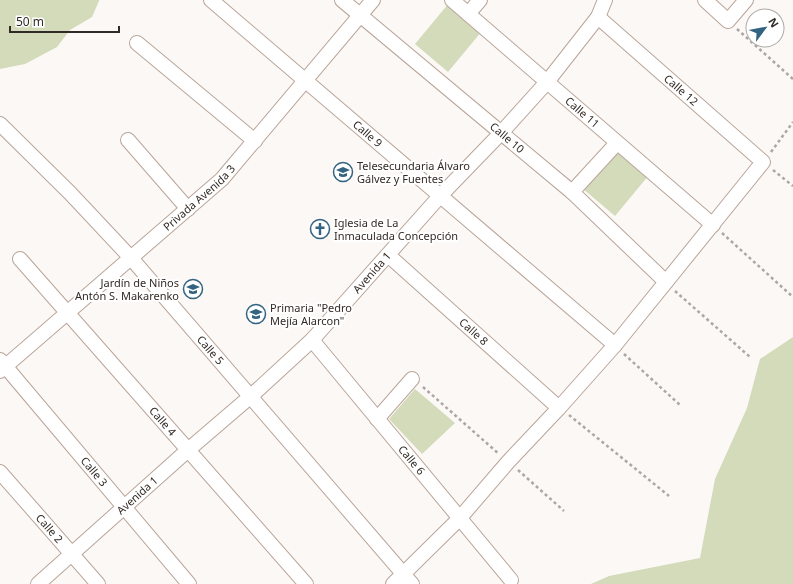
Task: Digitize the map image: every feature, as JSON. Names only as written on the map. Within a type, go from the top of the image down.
[{"type":"street","name":"Calle 9","points":[[211,0],[615,345]]},
{"type":"street","name":"Calle 10","points":[[342,0],[572,192],[666,282]]},
{"type":"street","name":"Privada Avenida 3","points":[[2,366],[68,312],[222,179],[373,0]]},
{"type":"street","name":"Calle 11","points":[[452,0],[713,225]]},
{"type":"street","points":[[468,14],[480,0]]},
{"type":"street","name":"Avenida 1","points":[[38,584],[123,507],[251,396],[312,340],[440,196],[501,133],[547,82],[598,17],[605,0]]},
{"type":"street","points":[[705,0],[728,20],[746,0]]},
{"type":"street","name":"Calle 12","points":[[598,17],[763,162]]},
{"type":"street","points":[[137,44],[255,141]]},
{"type":"street","name":"Calle 5","points":[[0,124],[131,258],[407,579]]},
{"type":"street","points":[[128,140],[188,209]]},
{"type":"street","points":[[572,192],[617,143]]},
{"type":"street","points":[[392,584],[407,579],[508,462],[615,345],[763,162]]},
{"type":"street","name":"Calle 8","points":[[388,255],[559,408]]},
{"type":"street","name":"Calle 4","points":[[20,259],[306,584]]},
{"type":"street","name":"Calle 6","points":[[312,340],[510,580]]},
{"type":"street","name":"Calle 3","points":[[2,366],[189,584]]},
{"type":"street","points":[[377,419],[412,379]]},
{"type":"street","name":"Calle 2","points":[[0,472],[98,584]]},
{"type":"path","points":[[728,20],[793,79]]},
{"type":"path","points":[[793,122],[763,162],[793,186]]},
{"type":"path","points":[[713,225],[793,297]]},
{"type":"path","points":[[666,282],[750,357]]},
{"type":"path","points":[[615,345],[680,405]]},
{"type":"path","points":[[412,379],[564,511]]},
{"type":"path","points":[[559,408],[669,496]]},
{"type":"green space","points":[[0,0],[99,1],[92,17],[70,30],[57,47],[25,64],[0,69]]},
{"type":"green space","points":[[449,3],[482,31],[448,72],[415,44]]},
{"type":"green space","points":[[616,148],[649,175],[615,216],[582,188]]},
{"type":"green space","points":[[793,337],[793,584],[591,584],[609,576],[700,558],[715,479],[747,408],[760,359]]},
{"type":"green space","points":[[415,389],[455,423],[422,454],[389,419]]},
{"type":"place","name":"Telesecundaria Álvaro Gálvez y Fuentes","points":[[343,172]]},
{"type":"place","name":"Iglesia de La Inmaculada Concepción","points":[[320,229]]},
{"type":"place","name":"Jardín de Niños Antón S. Makarenko","points":[[193,289]]},
{"type":"place","name":"Primaria \"Pedro Mejía Alarcon\"","points":[[256,314]]}]
